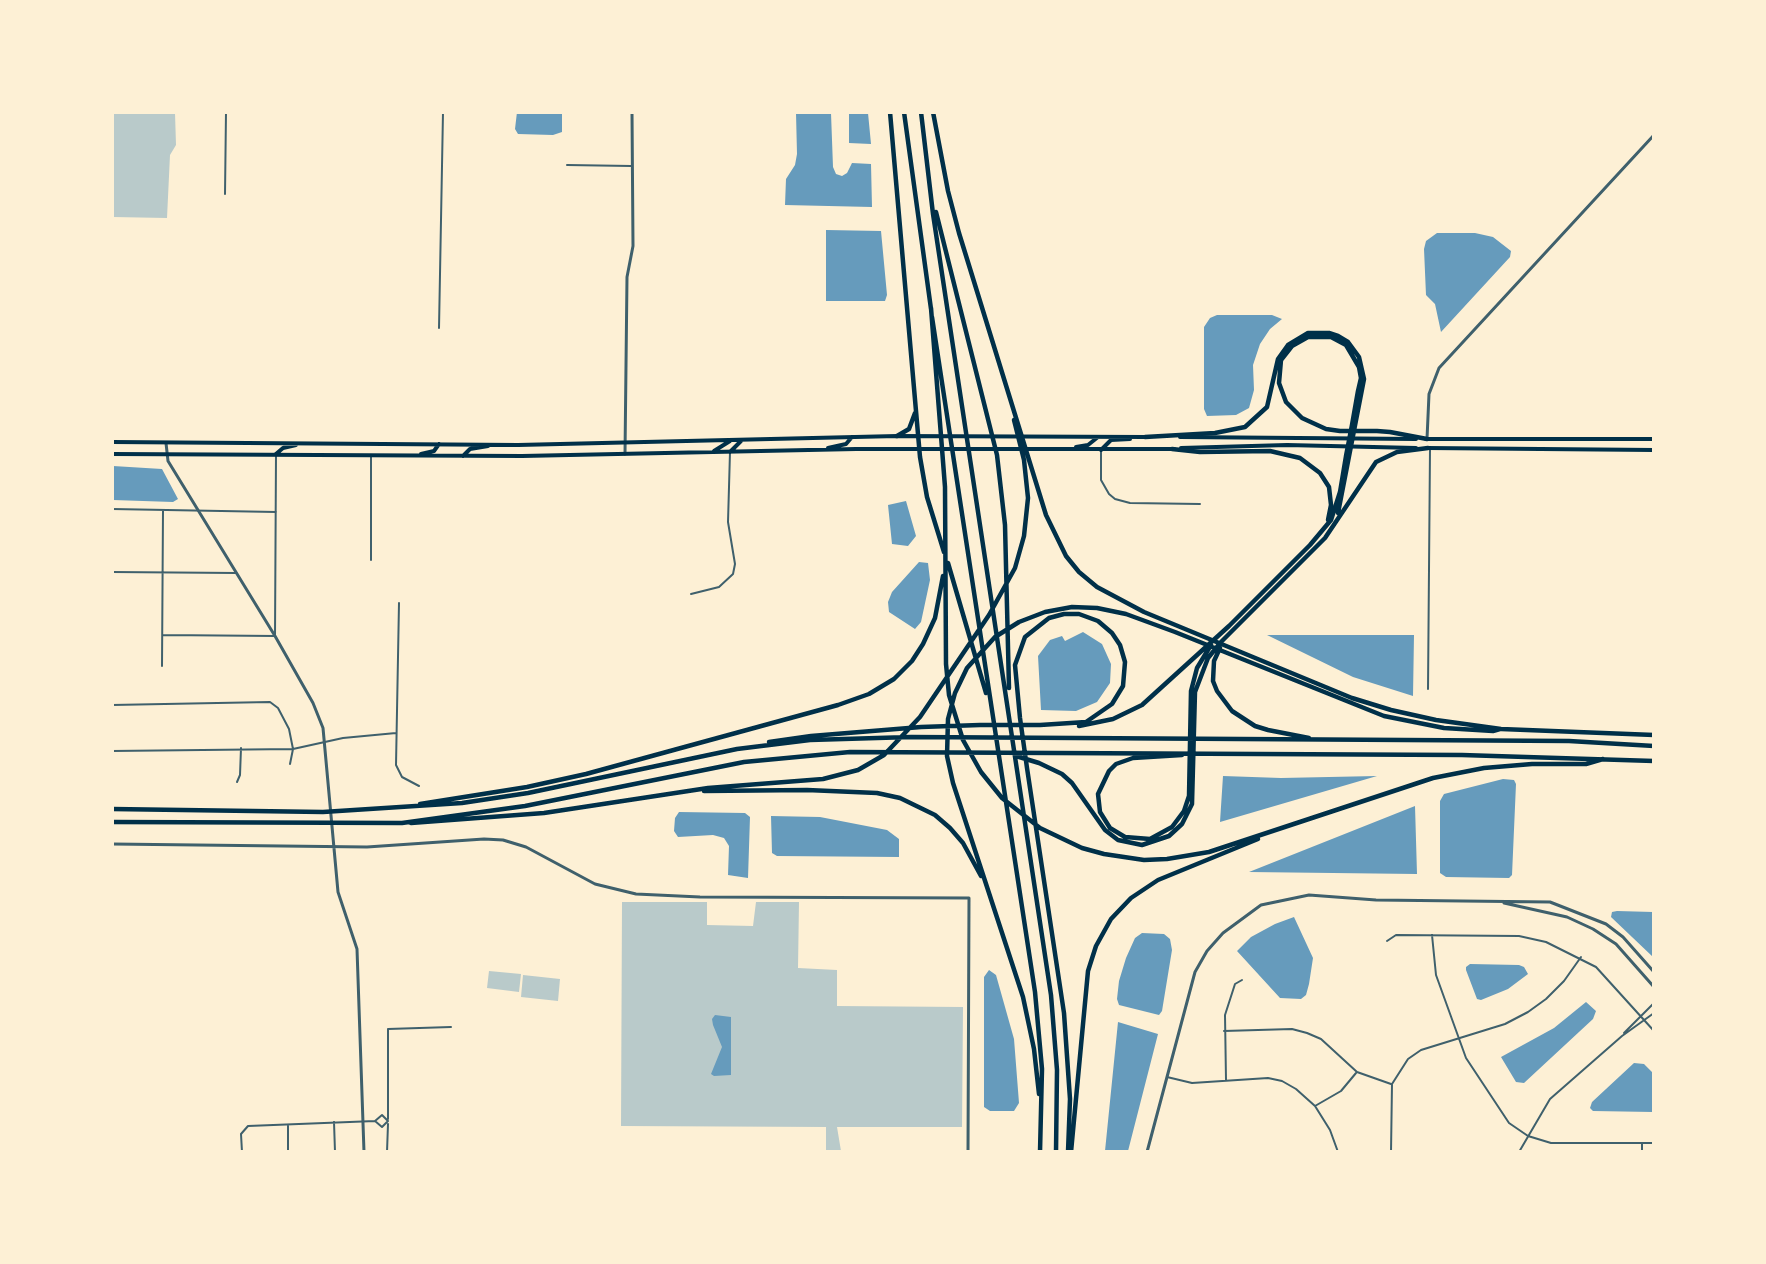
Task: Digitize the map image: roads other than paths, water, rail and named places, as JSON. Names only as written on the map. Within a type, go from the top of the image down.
[{"type":"highway","points":[[890,112],[892,158],[919,450],[927,497],[993,717]]},
{"type":"highway","points":[[904,112],[931,308],[1035,992],[1042,1068],[1040,1152]]},
{"type":"highway","points":[[921,112],[928,174],[1011,717],[1055,1033],[1056,1152]]},
{"type":"highway","points":[[933,112],[948,191],[1027,461],[1056,539],[1079,572],[1119,600],[1349,704],[1412,723],[1444,728],[1493,731],[1501,729],[1653,735]]},
{"type":"highway","points":[[928,174],[950,276],[996,449],[1005,525],[1006,644],[1011,717]]},
{"type":"highway","points":[[931,308],[946,531],[945,589],[949,695],[963,740],[981,772],[1002,798],[1040,828],[1082,848],[1124,858],[1167,859],[1209,852],[1410,785],[1458,773],[1532,764],[1586,764],[1609,758]]},
{"type":"highway","points":[[1101,450],[1105,443],[1111,440],[1215,433],[1245,427],[1267,407],[1276,366],[1282,352],[1297,338],[1318,332],[1338,336],[1348,342],[1359,357],[1364,379],[1336,519]]},
{"type":"highway","points":[[1354,425],[1361,378],[1353,353],[1340,341],[1326,336],[1313,336],[1297,342],[1281,360],[1278,379],[1286,402],[1302,418],[1326,429],[1390,432],[1427,439]]},
{"type":"highway","points":[[897,436],[909,429],[916,410]]},
{"type":"highway","points":[[112,442],[501,444],[741,441],[897,436],[1653,439]]},
{"type":"highway","points":[[1068,449],[1088,445],[1098,436]]},
{"type":"highway","points":[[818,450],[846,444],[852,437]]},
{"type":"highway","points":[[704,453],[721,448],[731,441]]},
{"type":"highway","points":[[729,452],[741,441]]},
{"type":"highway","points":[[276,454],[283,448],[317,444]]},
{"type":"highway","points":[[411,456],[434,451],[439,444]]},
{"type":"highway","points":[[463,456],[470,449],[501,444]]},
{"type":"highway","points":[[112,454],[463,456],[818,450],[1101,450],[1287,445],[1653,450]]},
{"type":"highway","points":[[1192,727],[1198,681],[1208,658],[1325,538],[1376,462],[1397,452],[1429,448]]},
{"type":"highway","points":[[1172,449],[1200,452],[1270,450],[1300,458],[1320,473],[1329,488],[1331,505],[1326,525]]},
{"type":"highway","points":[[1005,752],[1039,763],[1062,774],[1078,791],[1105,830],[1118,840],[1133,844],[1160,841],[1182,824],[1194,797],[1191,691],[1197,668],[1211,646],[1229,626],[1326,525],[1338,501],[1348,456]]},
{"type":"highway","points":[[112,822],[429,824],[544,813],[741,784],[823,779],[858,770],[884,755],[909,731],[989,615],[1015,567],[1028,516],[1027,461]]},
{"type":"highway","points":[[394,809],[527,787],[586,774],[857,699],[889,683],[912,661],[935,618],[943,578],[946,531]]},
{"type":"highway","points":[[1041,1112],[1029,1023],[1017,974],[953,783],[947,756],[951,706],[961,680],[976,656],[995,637],[1019,622],[1044,612],[1072,607],[1097,608],[1148,622],[1297,679]]},
{"type":"highway","points":[[1040,725],[1086,722],[1106,710],[1117,697],[1125,676],[1124,656],[1112,633],[1098,621],[1079,614],[1064,614],[1049,618],[1030,631],[1019,647],[1015,665],[1020,718],[1064,1013],[1070,1099],[1070,1152]]},
{"type":"highway","points":[[112,809],[323,812],[394,809],[462,803],[528,793],[811,735],[948,726],[1095,724],[1128,712],[1158,692],[1229,626]]},
{"type":"highway","points":[[1228,636],[1217,652],[1212,672],[1217,691],[1224,702],[1255,726],[1323,740]]},
{"type":"highway","points":[[737,749],[810,740],[911,737],[1569,741],[1653,746]]},
{"type":"highway","points":[[402,823],[525,806],[696,770],[767,759],[850,752],[1210,753],[1609,758],[1653,761]]},
{"type":"highway","points":[[1192,765],[1188,802],[1179,820],[1167,831],[1150,839],[1133,839],[1118,834],[1104,820],[1100,812],[1098,794],[1104,778],[1116,764],[1133,758],[1210,753]]},
{"type":"highway","points":[[651,797],[708,791],[785,790],[877,793],[900,798],[935,815],[963,843],[975,863],[996,914]]},
{"type":"highway","points":[[1070,1152],[1088,971],[1096,946],[1111,919],[1131,898],[1158,880],[1285,828]]},
{"type":"street","points":[[225,194],[226,112]]},
{"type":"street","points":[[439,328],[443,112]]},
{"type":"street","points":[[625,454],[627,278],[633,246],[632,112]]},
{"type":"street","points":[[1427,439],[1429,394],[1439,368],[1653,135]]},
{"type":"street","points":[[567,165],[631,166]]},
{"type":"street","points":[[166,443],[168,461],[313,703],[325,741],[338,892],[357,949],[364,1152]]},
{"type":"street","points":[[1428,689],[1429,448]]},
{"type":"street","points":[[1101,450],[1101,480],[1108,494],[1116,499],[1130,503],[1200,504]]},
{"type":"street","points":[[691,594],[719,587],[733,574],[735,564],[728,522],[729,452]]},
{"type":"street","points":[[274,636],[276,454]]},
{"type":"street","points":[[371,455],[371,560]]},
{"type":"street","points":[[112,509],[276,512]]},
{"type":"street","points":[[162,666],[163,510]]},
{"type":"street","points":[[112,572],[236,573]]},
{"type":"street","points":[[399,603],[396,733],[398,770],[402,777],[419,786]]},
{"type":"street","points":[[163,635],[274,636]]},
{"type":"street","points":[[112,705],[270,702],[278,708],[284,718],[293,749],[290,764]]},
{"type":"street","points":[[112,751],[293,749],[325,741],[396,733]]},
{"type":"street","points":[[237,782],[240,775],[241,748]]},
{"type":"street","points":[[112,844],[376,847],[476,838],[502,840],[526,847],[595,884],[654,895],[953,900],[969,897],[968,1152]]},
{"type":"street","points":[[1146,1152],[1195,972],[1207,951],[1223,933],[1261,905],[1309,895],[1376,900],[1550,902],[1606,924],[1623,937],[1653,972]]},
{"type":"street","points":[[1497,902],[1566,917],[1593,929],[1616,944],[1653,987]]},
{"type":"street","points":[[1387,941],[1396,935],[1432,935],[1519,936],[1546,942],[1581,957],[1596,967],[1653,1031]]},
{"type":"street","points":[[1432,935],[1432,961],[1466,1058],[1509,1123],[1528,1136],[1551,1143],[1653,1143]]},
{"type":"street","points":[[1391,1152],[1392,1084],[1408,1059],[1421,1050],[1505,1024],[1528,1012],[1546,999],[1581,957]]},
{"type":"street","points":[[1226,1080],[1224,1031],[1229,997],[1235,984],[1242,980]]},
{"type":"street","points":[[1622,1036],[1639,1015],[1653,1005]]},
{"type":"street","points":[[1519,1152],[1550,1099],[1622,1036],[1653,1013]]},
{"type":"street","points":[[387,1152],[388,1029],[451,1027]]},
{"type":"street","points":[[1224,1031],[1292,1029],[1307,1032],[1321,1039],[1357,1072],[1392,1084]]},
{"type":"street","points":[[1315,1106],[1341,1091],[1357,1072]]},
{"type":"street","points":[[1167,1077],[1192,1083],[1268,1078],[1282,1081],[1296,1089],[1315,1106],[1330,1130],[1338,1152]]},
{"type":"street","points":[[375,1121],[381,1115],[388,1121]]},
{"type":"street","points":[[242,1152],[244,1129],[363,1121],[375,1121],[382,1127],[388,1121]]},
{"type":"street","points":[[334,1122],[335,1152]]},
{"type":"street","points":[[288,1125],[288,1152]]},
{"type":"street","points":[[1642,1143],[1642,1152]]},
{"type":"water","points":[[517,112],[562,113],[562,132],[553,135],[518,134],[515,129]]},
{"type":"water","points":[[796,113],[831,113],[833,167],[836,174],[842,176],[847,173],[852,163],[871,164],[872,207],[785,205],[786,179],[795,165],[797,154]]},
{"type":"water","points":[[849,113],[868,113],[871,144],[849,143]]},
{"type":"water","points":[[826,230],[881,231],[887,295],[885,301],[826,301]]},
{"type":"water","points":[[1437,233],[1475,233],[1493,237],[1511,251],[1510,257],[1441,332],[1435,304],[1426,295],[1424,249],[1426,241]]},
{"type":"water","points":[[1217,315],[1272,315],[1282,319],[1270,329],[1260,344],[1253,365],[1254,390],[1249,408],[1236,415],[1207,416],[1204,409],[1204,327],[1210,318]]},
{"type":"water","points":[[113,466],[162,469],[178,499],[173,502],[113,500]]},
{"type":"water","points":[[906,501],[916,536],[908,546],[892,544],[888,505]]},
{"type":"water","points":[[919,562],[928,563],[930,580],[921,622],[915,629],[889,612],[888,602],[892,592]]},
{"type":"water","points":[[1083,632],[1102,644],[1111,664],[1110,683],[1097,702],[1076,711],[1041,710],[1038,656],[1050,640],[1062,636],[1065,641]]},
{"type":"water","points":[[1267,635],[1414,635],[1413,696],[1353,677]]},
{"type":"water","points":[[1223,776],[1281,778],[1377,776],[1220,822]]},
{"type":"water","points":[[1503,779],[1514,780],[1516,784],[1512,875],[1509,878],[1446,877],[1440,873],[1440,801],[1444,794]]},
{"type":"water","points":[[1415,806],[1417,874],[1249,872]]},
{"type":"water","points":[[679,812],[745,813],[750,817],[748,878],[728,875],[729,846],[724,838],[713,835],[678,837],[674,831],[675,818]]},
{"type":"water","points":[[771,816],[820,817],[887,830],[899,839],[899,857],[777,856],[772,853]]},
{"type":"water","points":[[1612,912],[1653,912],[1653,957],[1611,917]]},
{"type":"water","points":[[1294,917],[1313,958],[1306,995],[1301,999],[1280,998],[1237,951],[1251,937]]},
{"type":"water","points":[[1142,933],[1164,934],[1170,939],[1172,950],[1162,1011],[1159,1015],[1119,1005],[1117,999],[1119,981],[1126,958],[1135,938]]},
{"type":"water","points":[[1470,964],[1519,965],[1524,967],[1528,974],[1508,989],[1481,1000],[1477,999],[1466,970]]},
{"type":"water","points":[[989,970],[996,975],[1014,1039],[1019,1103],[1014,1111],[990,1111],[984,1107],[984,977]]},
{"type":"water","points":[[1586,1002],[1596,1011],[1593,1019],[1524,1083],[1516,1082],[1501,1057],[1554,1028]]},
{"type":"water","points":[[715,1015],[731,1017],[731,1075],[714,1076],[711,1074],[722,1047],[713,1025],[712,1019]]},
{"type":"water","points":[[1118,1022],[1158,1034],[1128,1151],[1105,1151]]},
{"type":"water","points":[[1634,1063],[1644,1064],[1653,1073],[1653,1112],[1593,1111],[1590,1108],[1592,1102]]}]
